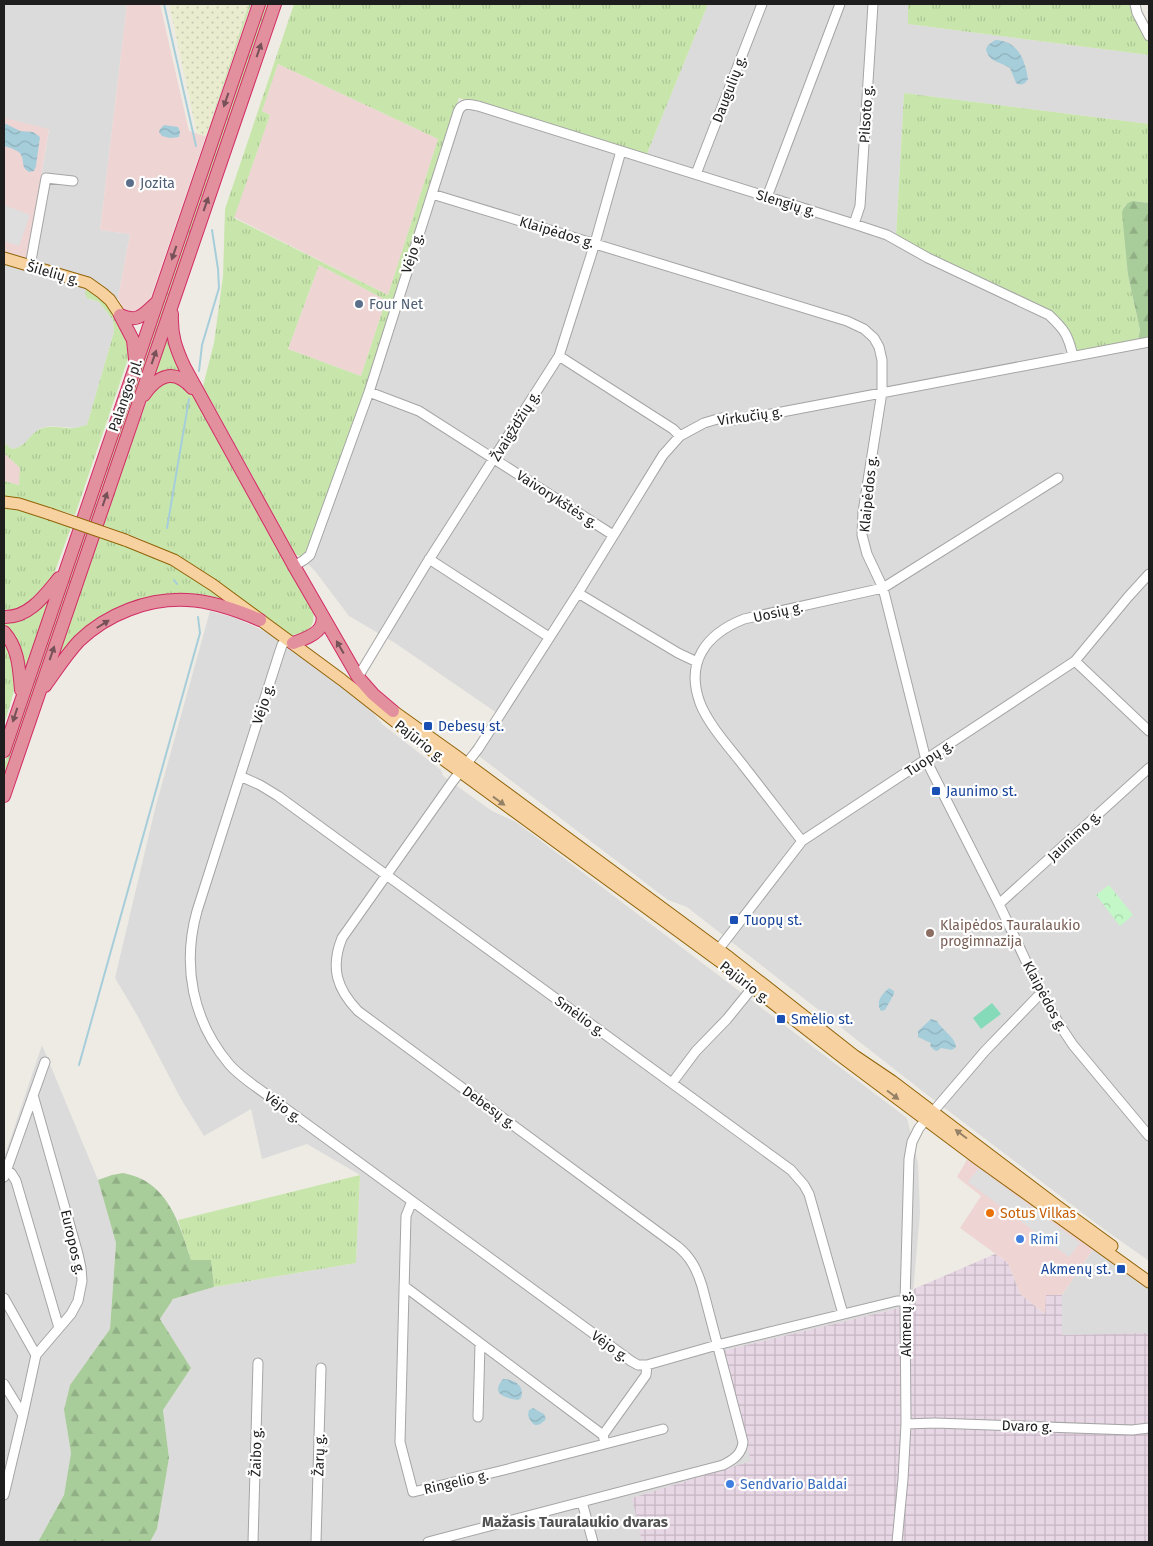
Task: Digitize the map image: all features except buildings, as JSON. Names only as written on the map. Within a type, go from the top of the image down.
[{"type":"highway","name":"Palangos pl.","points":[[4,751],[259,4]]},
{"type":"highway","name":"Palangos pl.","points":[[4,796],[275,4]]},
{"type":"highway","points":[[120,315],[132,319],[140,317],[157,302]]},
{"type":"highway","points":[[172,304],[172,330],[178,352],[201,397],[294,566],[358,677],[373,694],[393,711]]},
{"type":"highway","points":[[120,315],[133,340],[135,365]]},
{"type":"highway","points":[[138,403],[154,382],[162,377],[170,376],[187,382],[201,397]]},
{"type":"highway","points":[[4,616],[16,615],[36,605],[65,570]]},
{"type":"highway","points":[[36,699],[64,659],[81,639],[98,626],[134,608],[169,600],[187,600],[211,603],[240,611],[260,620]]},
{"type":"highway","points":[[290,641],[307,638],[316,632],[321,626],[323,617]]},
{"type":"highway","points":[[4,632],[18,658],[22,696]]},
{"type":"main road","name":"Šilelių g.","points":[[4,258],[88,283],[110,300],[120,315]]},
{"type":"main road","name":"Pajūrio g.","points":[[4,502],[19,504],[125,540],[174,560],[194,572],[463,768],[718,950],[855,1056],[892,1081],[978,1159],[1149,1282]]},
{"type":"main road","name":"Pajūrio g.","points":[[342,680],[393,711],[463,768],[720,961],[843,1058],[930,1116],[1149,1273]]},
{"type":"street","name":"Daugulių g.","points":[[696,174],[762,4]]},
{"type":"street","points":[[766,197],[840,4]]},
{"type":"street","name":"Pilsoto g.","points":[[854,224],[860,206],[873,4]]},
{"type":"street","points":[[1135,4],[1137,13],[1149,36]]},
{"type":"street","name":"Slengių g.","points":[[464,104],[478,106],[887,235],[928,258],[1048,315],[1062,327],[1074,356]]},
{"type":"street","name":"Vėjo g.","points":[[294,566],[310,555],[369,392],[412,251],[458,112],[464,104]]},
{"type":"street","name":"Žvaigždžių g.","points":[[358,677],[429,559],[559,356],[595,243],[621,151]]},
{"type":"street","points":[[30,266],[46,178],[73,181]]},
{"type":"street","name":"Klaipėdos g.","points":[[432,194],[847,321],[864,329],[874,338],[879,347],[882,360],[882,392],[863,512],[862,534],[866,554],[883,588],[926,760],[999,904],[1041,993],[1073,1045],[1146,1132]]},
{"type":"street","name":"Virkučių g.","points":[[463,768],[498,718],[578,593],[663,455],[680,436],[704,423],[721,418],[734,420],[766,415],[1149,342]]},
{"type":"street","points":[[559,356],[673,429],[680,436]]},
{"type":"street","name":"Vaivorykštės g.","points":[[369,392],[419,411],[613,535]]},
{"type":"street","name":"Uosių g.","points":[[696,662],[712,638],[734,623],[883,588],[1058,478]]},
{"type":"street","points":[[429,559],[549,637]]},
{"type":"street","name":"Tuopų g.","points":[[718,950],[802,841],[1075,661],[1149,574]]},
{"type":"street","points":[[578,593],[696,662],[699,698],[708,717],[802,841]]},
{"type":"street","name":"Vėjo g.","points":[[290,641],[282,646],[190,938],[190,968],[200,1014],[228,1064],[412,1201],[638,1365],[647,1365],[717,1345],[897,1301],[905,1301]]},
{"type":"street","points":[[1075,661],[1149,731]]},
{"type":"street","name":"Debesų g.","points":[[463,768],[342,938],[335,961],[336,973],[341,988],[348,1000],[358,1011],[685,1253],[696,1268],[699,1277],[743,1442],[738,1455],[723,1465],[582,1502]]},
{"type":"street","name":"Jaunimo g.","points":[[999,904],[1149,768]]},
{"type":"street","name":"Smėlio g.","points":[[240,776],[260,784],[278,796],[791,1170],[804,1185],[813,1205],[843,1314]]},
{"type":"street","points":[[672,1082],[696,1051],[727,1019],[753,987]]},
{"type":"street","name":"Akmenų g.","points":[[897,1542],[906,1424],[905,1301],[909,1159],[912,1142],[915,1135],[930,1116],[985,1051],[1041,993]]},
{"type":"street","points":[[45,1062],[5,1174],[11,1173],[16,1181],[58,1328]]},
{"type":"street","name":"Europos g.","points":[[4,1495],[24,1415],[36,1355],[71,1314],[78,1301],[82,1281],[81,1268],[33,1095]]},
{"type":"street","points":[[1146,1132],[1149,1121]]},
{"type":"street","name":"Ringelio g.","points":[[412,1201],[406,1216],[400,1442],[413,1492],[605,1444]]},
{"type":"street","points":[[404,1286],[603,1435],[605,1444],[663,1429]]},
{"type":"street","points":[[4,1298],[36,1355]]},
{"type":"street","points":[[478,1417],[480,1344]]},
{"type":"street","name":"Žaibo g.","points":[[253,1542],[258,1363]]},
{"type":"street","points":[[603,1435],[646,1375],[647,1365]]},
{"type":"street","name":"Žarų g.","points":[[316,1542],[321,1368]]},
{"type":"street","points":[[4,1384],[24,1415]]},
{"type":"street","name":"Dvaro g.","points":[[906,1424],[934,1423],[1132,1430],[1149,1428]]},
{"type":"street","points":[[4,1457],[11,1469]]},
{"type":"street","points":[[428,1542],[582,1502],[593,1542]]},
{"type":"shaded area","points":[[4,4],[127,4],[100,230],[130,234],[118,298],[116,300],[27,261],[49,130],[4,118]]},
{"type":"shaded area","points":[[127,4],[160,4],[189,131],[206,136],[147,308],[141,314],[125,313],[118,298],[130,234],[100,230]]},
{"type":"shaded area","points":[[708,4],[908,4],[908,24],[1149,55],[1149,124],[904,93],[896,237],[646,156]]},
{"type":"shaded area","points":[[278,64],[438,139],[388,295],[234,217],[270,115],[262,111]]},
{"type":"shaded area","points":[[468,106],[880,235],[1149,344],[1149,1261],[1101,1227],[921,1090],[687,907],[668,900],[471,750],[497,713],[395,643],[349,616],[306,562],[460,110]]},
{"type":"shaded area","points":[[4,118],[49,129],[27,261],[4,253]]},
{"type":"shaded area","points":[[4,205],[30,215],[19,246],[4,241]]},
{"type":"shaded area","points":[[4,261],[86,287],[87,298],[99,302],[113,320],[114,332],[87,425],[76,428],[49,426],[39,429],[26,442],[12,449],[4,443]]},
{"type":"shaded area","points":[[319,265],[386,300],[361,376],[288,349]]},
{"type":"shaded area","points":[[4,453],[21,468],[19,485],[4,481]]},
{"type":"shaded area","points":[[210,611],[236,618],[277,637],[371,710],[382,724],[441,770],[443,776],[492,811],[516,822],[907,1118],[918,1163],[920,1213],[912,1305],[722,1351],[752,1461],[633,1498],[642,1542],[150,1542],[157,1529],[169,1458],[163,1410],[191,1368],[160,1319],[173,1299],[214,1287],[356,1263],[360,1175],[307,1144],[262,1159],[251,1109],[204,1136],[181,1099],[137,1015],[115,978],[155,809]]},
{"type":"shaded area","points":[[42,1045],[98,1180],[116,1243],[110,1329],[70,1385],[64,1410],[71,1453],[64,1495],[38,1542],[4,1542],[4,1158]]},
{"type":"shaded area","points":[[969,1156],[1094,1248],[1062,1295],[1046,1295],[1046,1315],[1020,1294],[1008,1263],[960,1228],[981,1196],[957,1177]]},
{"type":"shaded area","points":[[979,1168],[1080,1243],[1069,1257],[968,1182]]},
{"type":"shaded area","points":[[1094,1248],[1149,1286],[1148,1334],[1062,1335],[1062,1295]]},
{"type":"shaded area","points":[[995,1254],[1008,1263],[1020,1294],[1045,1314],[1046,1295],[1062,1295],[1062,1335],[1149,1333],[1149,1542],[642,1542],[632,1498],[751,1461],[722,1351],[912,1305],[914,1289]]},
{"type":"green space","points":[[169,4],[249,4],[206,136],[197,134]]},
{"type":"green space","points":[[249,4],[251,4],[206,136]]},
{"type":"green space","points":[[265,4],[270,4],[4,780],[4,766],[36,668]]},
{"type":"green space","points":[[294,4],[708,4],[646,156],[459,98],[370,378],[306,555],[296,555],[203,386],[214,343],[223,276],[225,209]],"holes":[[[278,64],[438,139],[388,295],[234,218],[270,115],[262,111]],[[319,265],[386,300],[361,376],[288,349]]]},
{"type":"green space","points":[[908,4],[1132,4],[1149,42],[1149,55],[908,24]]},
{"type":"green space","points":[[904,93],[1149,124],[1149,203],[1133,202],[1124,206],[1128,275],[1140,330],[1138,340],[1076,352],[1064,325],[896,237]]},
{"type":"green space","points":[[1133,201],[1149,203],[1149,338],[1138,340],[1140,330],[1128,275],[1122,213],[1126,205]]},
{"type":"green space","points":[[86,287],[111,306],[130,349],[75,515],[28,501],[4,498],[4,481],[19,485],[20,468],[4,453],[4,443],[12,449],[17,448],[40,429],[53,427],[75,428],[87,425],[114,332],[113,320],[99,302],[87,298],[85,293]]},
{"type":"green space","points":[[167,333],[185,375],[150,381]]},
{"type":"green space","points":[[168,380],[186,385],[198,402],[313,608],[312,625],[306,631],[296,635],[289,635],[175,556],[141,539],[103,525],[149,395]]},
{"type":"green space","points":[[4,507],[27,511],[71,527],[53,577],[45,591],[23,609],[4,613]]},
{"type":"green space","points":[[99,536],[145,552],[184,572],[232,605],[135,603],[55,664]]},
{"type":"green space","points":[[51,596],[24,672],[4,628],[4,620]]},
{"type":"green space","points":[[4,637],[7,641],[17,681],[4,725]]},
{"type":"green space","points":[[1109,885],[1133,915],[1120,926],[1096,895]]},
{"type":"green space","points":[[992,1003],[1001,1014],[981,1029],[973,1018]]},
{"type":"green space","points":[[123,1173],[151,1185],[161,1194],[176,1218],[191,1260],[211,1260],[214,1287],[173,1299],[160,1319],[191,1368],[163,1410],[169,1458],[157,1529],[150,1542],[38,1542],[64,1495],[71,1453],[64,1410],[70,1385],[110,1329],[116,1243],[98,1180]]},
{"type":"green space","points":[[360,1175],[356,1263],[214,1287],[211,1260],[191,1260],[178,1220]]},
{"type":"water","points":[[995,40],[1009,44],[1019,52],[1025,65],[1028,79],[1024,83],[1016,83],[1010,68],[989,57],[986,49]]},
{"type":"water","points":[[4,123],[20,131],[33,132],[40,137],[34,171],[29,172],[25,169],[19,153],[4,146]]},
{"type":"water","points":[[164,125],[178,127],[179,137],[170,138],[162,136],[159,132]]},
{"type":"water","points":[[889,988],[894,991],[894,994],[885,1010],[881,1011],[879,1001]]},
{"type":"water","points":[[931,1019],[937,1021],[954,1040],[956,1047],[952,1050],[941,1048],[937,1051],[930,1046],[931,1043],[918,1037],[918,1031]]},
{"type":"water","points":[[503,1379],[511,1380],[518,1384],[522,1390],[521,1398],[518,1400],[513,1399],[499,1392],[499,1384]]},
{"type":"water","points":[[533,1408],[544,1414],[546,1419],[537,1425],[531,1422],[528,1415],[529,1410]]},
{"type":"waterway","points":[[164,4],[196,146]]},
{"type":"waterway","points":[[199,371],[202,345],[219,288],[212,230]]},
{"type":"waterway","points":[[167,528],[189,399]]},
{"type":"waterway","points":[[174,580],[177,584]]},
{"type":"waterway","points":[[79,1065],[200,633],[198,617]]},
{"type":"place","name":"Jozita","points":[[130,183]]},
{"type":"place","name":"Four Net","points":[[359,304]]},
{"type":"place","name":"Debesų st.","points":[[428,726]]},
{"type":"place","name":"Jaunimo st.","points":[[936,791]]},
{"type":"place","name":"Tuopų st.","points":[[734,920]]},
{"type":"place","name":"Klaipėdos Tauralaukio progimnazija","points":[[930,933]]},
{"type":"place","name":"Smėlio st.","points":[[781,1019]]},
{"type":"place","name":"Sotus Vilkas","points":[[990,1213]]},
{"type":"place","name":"Rimi","points":[[1020,1239]]},
{"type":"place","name":"Akmenų st.","points":[[1121,1269]]},
{"type":"place","name":"Sendvario Baldai","points":[[730,1484]]},
{"type":"district","name":"Mažasis Tauralaukio dvaras","points":[[575,1522]]}]
